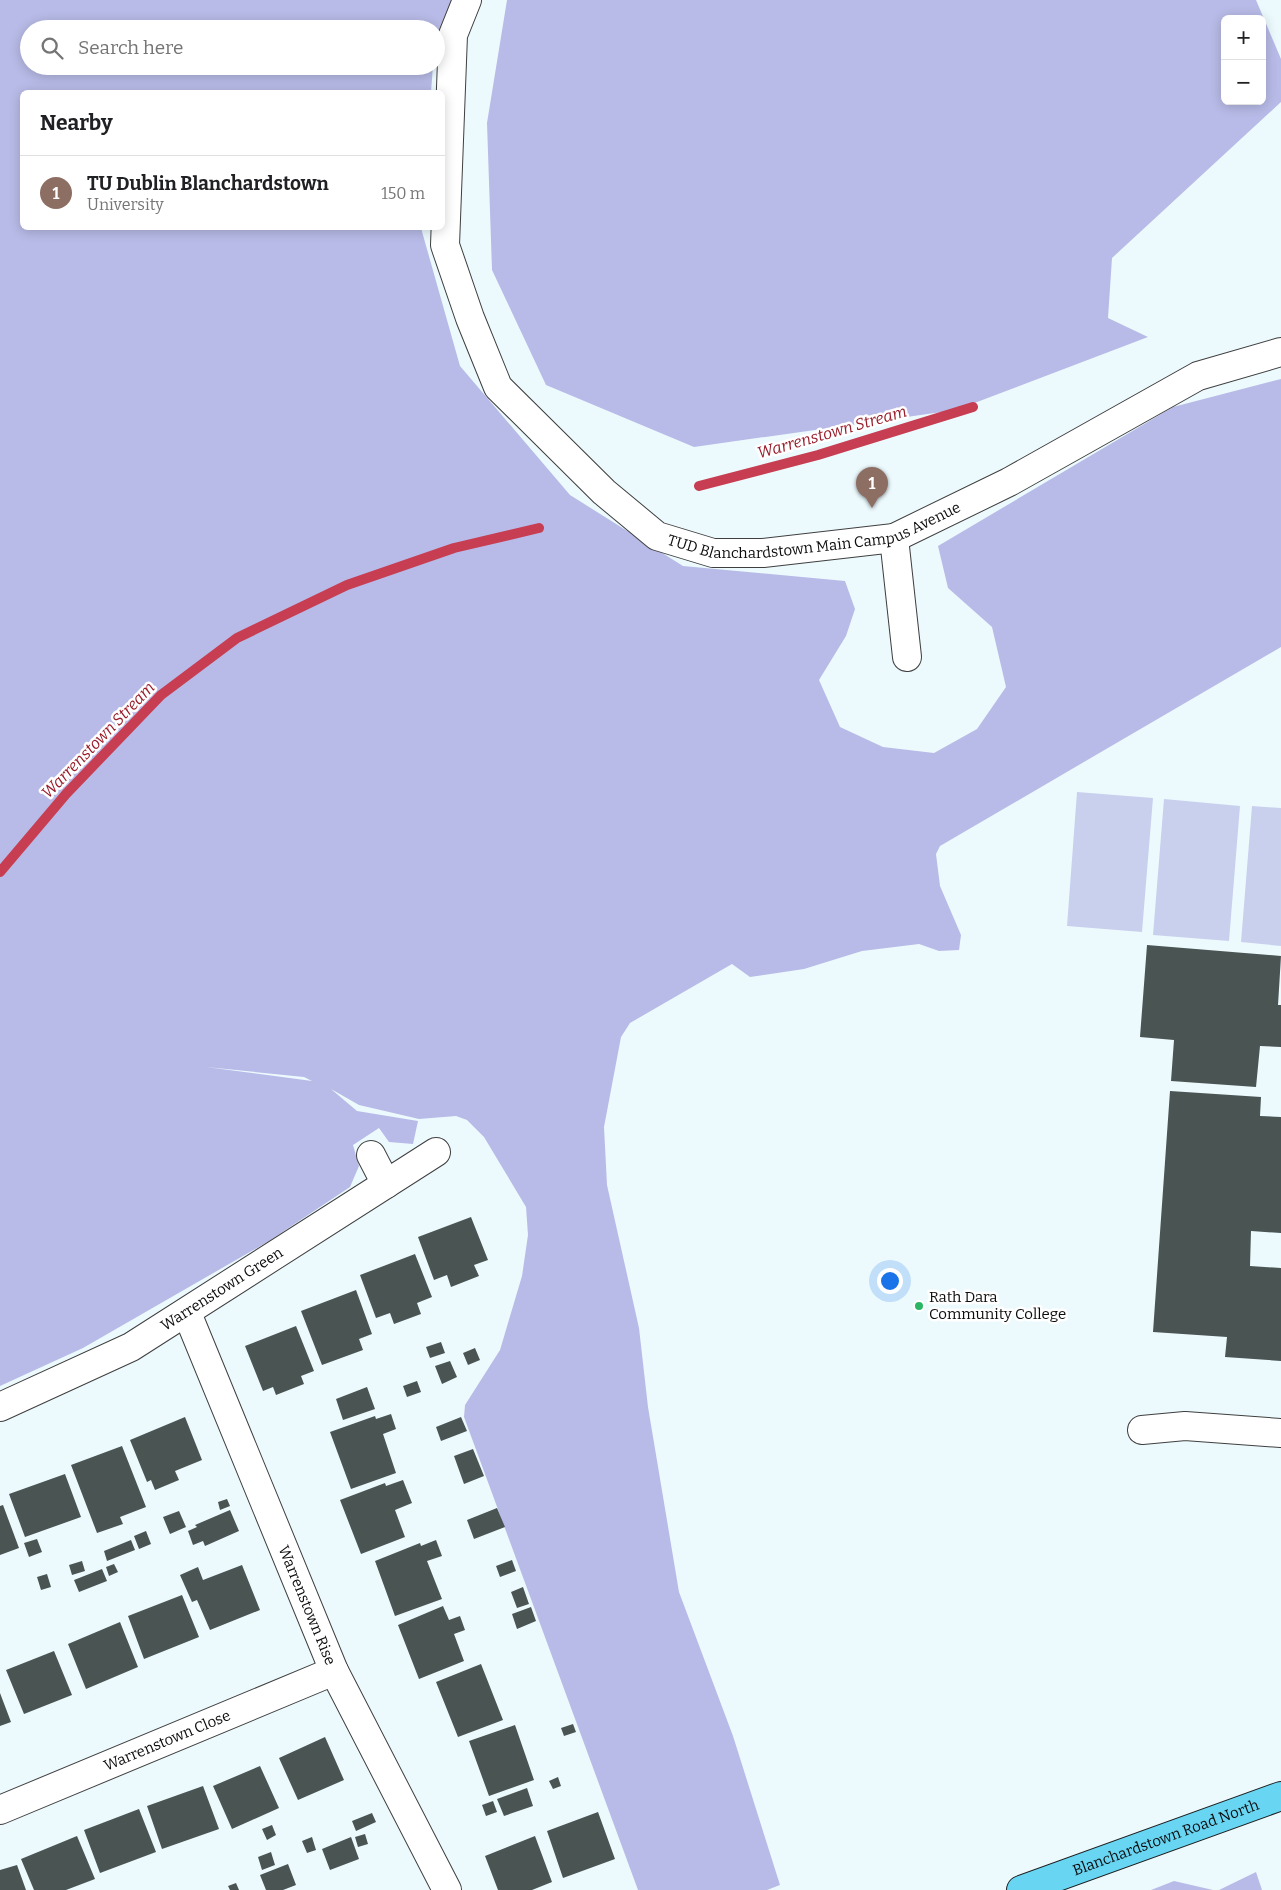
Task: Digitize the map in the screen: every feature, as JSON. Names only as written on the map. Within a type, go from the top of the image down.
[{"type":"main road","name":"Blanchardstown Road North","points":[[1021,1890],[1281,1796]]},
{"type":"street","name":"TUD Blanchardstown Main Campus Avenue","points":[[467,0],[453,35],[445,244],[470,318],[498,387],[604,492],[658,536],[713,554],[763,553],[894,538],[1009,482],[1198,376],[1281,352]]},
{"type":"street","points":[[894,538],[908,657]]},
{"type":"street","name":"Warrenstown Green","points":[[0,1407],[132,1347],[436,1152]]},
{"type":"street","points":[[371,1155],[386,1184]]},
{"type":"street","name":"Warrenstown Rise","points":[[187,1313],[334,1671],[447,1890]]},
{"type":"street","points":[[1142,1430],[1185,1426],[1281,1434]]},
{"type":"street","name":"Warrenstown Close","points":[[0,1810],[334,1671]]},
{"type":"shaded area","points":[[0,0],[452,0],[444,20],[20,20],[20,75],[432,75],[431,90],[20,90],[20,230],[422,230],[460,366],[570,495],[683,566],[845,581],[855,609],[846,636],[819,680],[840,727],[883,747],[934,753],[977,729],[1006,687],[992,627],[948,588],[938,546],[1173,407],[1281,379],[1281,647],[940,846],[936,854],[940,886],[961,935],[959,950],[939,951],[919,944],[862,951],[804,969],[750,977],[732,964],[630,1023],[621,1037],[604,1127],[607,1185],[639,1328],[648,1407],[679,1592],[733,1736],[780,1885],[767,1890],[638,1890],[464,1417],[465,1405],[500,1350],[522,1276],[528,1235],[526,1207],[484,1137],[467,1120],[456,1116],[419,1119],[359,1105],[331,1089],[357,1111],[418,1121],[413,1144],[389,1142],[379,1128],[353,1145],[359,1166],[350,1187],[269,1241],[83,1348],[0,1386]],"holes":[[[206,1067],[304,1077],[312,1081]]]},
{"type":"shaded area","points":[[507,0],[1256,0],[1262,15],[1221,15],[1221,105],[1266,105],[1266,24],[1281,59],[1281,102],[1112,258],[1108,318],[1148,337],[956,410],[694,447],[546,385],[492,270],[487,123]]},
{"type":"shaded area","points":[[1077,792],[1153,798],[1142,932],[1067,926]]},
{"type":"shaded area","points":[[1164,799],[1240,806],[1229,941],[1153,935]]},
{"type":"shaded area","points":[[1252,806],[1281,808],[1281,946],[1241,942]]},
{"type":"shaded area","points":[[1256,1872],[1262,1890],[1219,1890]]},
{"type":"shaded area","points":[[1174,1881],[1213,1890],[1151,1890]]},
{"type":"building","points":[[1147,945],[1281,956],[1278,1005],[1281,1005],[1281,1047],[1260,1046],[1256,1087],[1171,1081],[1174,1040],[1140,1037]]},
{"type":"building","points":[[1170,1091],[1261,1097],[1260,1116],[1281,1117],[1281,1233],[1251,1231],[1250,1266],[1281,1268],[1281,1361],[1225,1357],[1227,1337],[1153,1332]]},
{"type":"building","points":[[471,1217],[488,1260],[474,1265],[479,1276],[451,1287],[447,1275],[434,1280],[418,1237]]},
{"type":"building","points":[[415,1254],[432,1297],[417,1303],[421,1314],[394,1324],[390,1313],[376,1318],[360,1275]]},
{"type":"building","points":[[356,1290],[372,1334],[359,1339],[363,1350],[322,1365],[301,1311]]},
{"type":"building","points":[[296,1326],[314,1371],[301,1376],[304,1384],[276,1395],[273,1387],[263,1391],[245,1346]]},
{"type":"building","points":[[441,1342],[445,1353],[430,1358],[426,1347]]},
{"type":"building","points":[[475,1348],[480,1360],[468,1365],[463,1353]]},
{"type":"building","points":[[450,1361],[457,1377],[442,1384],[435,1366]]},
{"type":"building","points":[[417,1381],[421,1392],[407,1397],[403,1386]]},
{"type":"building","points":[[367,1387],[375,1409],[343,1420],[336,1399]]},
{"type":"building","points":[[391,1414],[396,1429],[383,1434],[396,1473],[351,1489],[330,1432],[375,1416],[376,1419]]},
{"type":"building","points":[[185,1417],[202,1460],[175,1471],[179,1480],[155,1490],[151,1480],[147,1482],[130,1440]]},
{"type":"building","points":[[461,1417],[467,1431],[441,1441],[436,1427]]},
{"type":"building","points":[[122,1446],[146,1507],[120,1517],[123,1524],[97,1533],[71,1465]]},
{"type":"building","points":[[473,1449],[484,1476],[464,1484],[454,1456]]},
{"type":"building","points":[[65,1474],[81,1517],[25,1537],[9,1494]]},
{"type":"building","points":[[403,1480],[412,1503],[395,1510],[405,1537],[361,1554],[340,1500],[385,1483],[386,1486]]},
{"type":"building","points":[[227,1499],[230,1506],[220,1510],[218,1502]]},
{"type":"building","points":[[3,1505],[19,1548],[0,1555],[0,1506]]},
{"type":"building","points":[[497,1508],[505,1527],[474,1539],[467,1520]]},
{"type":"building","points":[[230,1510],[239,1531],[205,1546],[203,1541],[193,1545],[188,1531],[197,1527],[195,1525]]},
{"type":"building","points":[[179,1511],[186,1527],[170,1534],[163,1517]]},
{"type":"building","points":[[146,1531],[151,1544],[139,1549],[134,1536]]},
{"type":"building","points":[[37,1539],[42,1552],[29,1557],[24,1543]]},
{"type":"building","points":[[131,1540],[135,1550],[107,1561],[104,1551]]},
{"type":"building","points":[[436,1540],[442,1556],[427,1561],[442,1599],[395,1616],[375,1561],[420,1543],[421,1546]]},
{"type":"building","points":[[512,1560],[516,1571],[500,1577],[496,1566]]},
{"type":"building","points":[[82,1561],[85,1571],[72,1575],[69,1565]]},
{"type":"building","points":[[114,1564],[118,1572],[109,1576],[106,1567]]},
{"type":"building","points":[[242,1565],[260,1610],[210,1630],[197,1600],[192,1602],[180,1575],[198,1567],[203,1580]]},
{"type":"building","points":[[102,1569],[107,1581],[79,1592],[74,1580]]},
{"type":"building","points":[[47,1574],[51,1587],[41,1590],[37,1577]]},
{"type":"building","points":[[523,1587],[529,1604],[517,1608],[511,1592]]},
{"type":"building","points":[[182,1595],[199,1637],[144,1659],[128,1616]]},
{"type":"building","points":[[443,1606],[449,1620],[460,1616],[465,1630],[454,1634],[464,1661],[419,1679],[398,1625]]},
{"type":"building","points":[[531,1607],[536,1621],[517,1629],[512,1614]]},
{"type":"building","points":[[120,1622],[138,1667],[86,1689],[68,1644]]},
{"type":"building","points":[[54,1651],[72,1695],[24,1714],[6,1670]]},
{"type":"building","points":[[481,1664],[503,1720],[458,1737],[436,1682]]},
{"type":"building","points":[[0,1693],[11,1722],[0,1726]]},
{"type":"building","points":[[573,1724],[576,1732],[564,1736],[561,1728]]},
{"type":"building","points":[[515,1725],[534,1780],[489,1796],[469,1741]]},
{"type":"building","points":[[325,1737],[344,1780],[298,1800],[279,1758]]},
{"type":"building","points":[[260,1766],[279,1808],[232,1829],[213,1786]]},
{"type":"building","points":[[558,1777],[561,1786],[553,1789],[549,1781]]},
{"type":"building","points":[[203,1786],[219,1829],[162,1849],[147,1806]]},
{"type":"building","points":[[527,1788],[533,1806],[504,1816],[497,1799]]},
{"type":"building","points":[[493,1801],[497,1812],[486,1816],[482,1805]]},
{"type":"building","points":[[139,1809],[156,1852],[100,1873],[84,1830]]},
{"type":"building","points":[[598,1812],[615,1859],[563,1878],[547,1831]]},
{"type":"building","points":[[372,1813],[376,1822],[356,1831],[352,1821]]},
{"type":"building","points":[[272,1825],[276,1835],[267,1840],[262,1829]]},
{"type":"building","points":[[365,1834],[368,1844],[358,1847],[355,1837]]},
{"type":"building","points":[[77,1836],[95,1879],[66,1890],[34,1890],[21,1859]]},
{"type":"building","points":[[535,1836],[552,1882],[532,1890],[498,1890],[485,1856]]},
{"type":"building","points":[[312,1837],[316,1850],[307,1853],[302,1841]]},
{"type":"building","points":[[351,1837],[359,1859],[330,1870],[322,1849]]},
{"type":"building","points":[[271,1852],[275,1865],[262,1870],[258,1857]]},
{"type":"building","points":[[288,1864],[296,1885],[283,1890],[266,1890],[260,1875]]},
{"type":"building","points":[[17,1865],[26,1890],[0,1890],[0,1870]]},
{"type":"building","points":[[236,1883],[239,1890],[230,1890],[228,1886]]},
{"type":"waterway","name":"Warrenstown Stream","points":[[699,486],[818,455],[973,407]]},
{"type":"waterway","name":"Warrenstown Stream","points":[[0,872],[66,794],[161,695],[237,638],[347,585],[454,548],[539,528]]},
{"type":"place","name":"TU Dublin Blanchardstown","points":[[872,508]]},
{"type":"place","name":"Rath Dara Community College","points":[[919,1306]]}]
